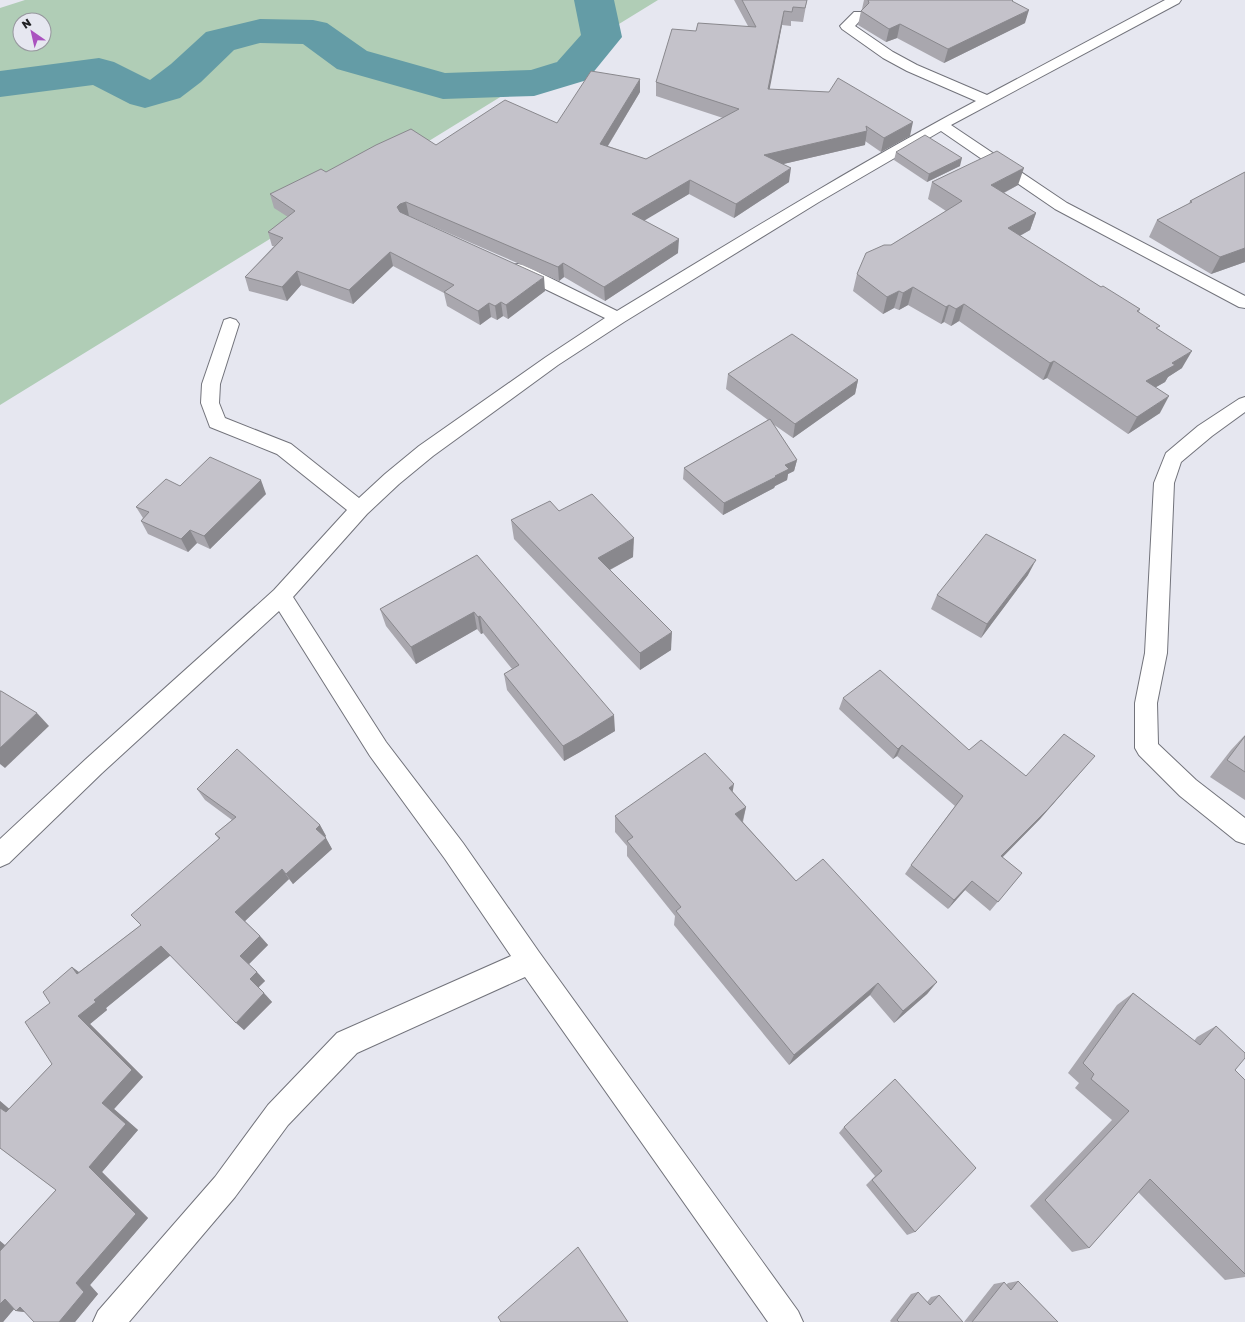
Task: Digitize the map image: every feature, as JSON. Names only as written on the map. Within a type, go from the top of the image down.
[{"type":"street","points":[[0,855],[94,766],[281,596],[360,509],[426,451],[552,361],[618,318],[814,199],[941,125],[1175,0]]},
{"type":"street","points":[[859,15],[847,26],[888,55],[912,68],[987,100]]},
{"type":"street","points":[[941,125],[1061,206],[1245,303]]},
{"type":"street","points":[[504,263],[562,289],[618,318]]},
{"type":"street","points":[[230,324],[211,384],[210,402],[217,422],[284,449],[360,509]]},
{"type":"street","points":[[1245,403],[1205,431],[1173,458],[1164,483],[1156,653],[1146,703],[1147,748],[1188,788],[1245,833]]},
{"type":"street","points":[[281,596],[378,749],[454,851],[530,961],[787,1322]]},
{"type":"street","points":[[109,1322],[225,1187],[278,1115],[347,1043],[530,961]]},
{"type":"green space","points":[[25,0],[658,0],[0,405],[0,8]]},
{"type":"building","points":[[742,0],[807,0],[805,8],[793,7],[792,12],[784,11],[768,89],[829,92],[838,78],[913,122],[884,138],[866,126],[867,131],[764,155],[791,168],[736,204],[690,180],[632,214],[679,239],[604,287],[563,263],[558,267],[406,202],[397,207],[400,212],[544,277],[506,305],[501,302],[495,306],[489,303],[478,311],[444,292],[454,285],[390,252],[349,290],[297,271],[282,287],[245,277],[283,238],[268,232],[295,211],[270,194],[321,169],[326,172],[376,145],[411,129],[436,145],[505,100],[557,123],[591,71],[640,79],[600,144],[646,159],[739,109],[656,82],[672,29],[696,31],[698,23],[756,27]]},
{"type":"building","points":[[868,0],[1013,0],[1012,1],[1029,10],[948,49],[900,24],[889,29],[861,11],[869,3]]},
{"type":"building","points":[[925,135],[962,158],[929,174],[896,152]]},
{"type":"building","points":[[997,151],[1024,168],[991,185],[1036,213],[1008,228],[1101,287],[1103,286],[1140,309],[1137,311],[1160,326],[1156,328],[1192,351],[1172,363],[1175,365],[1146,381],[1169,396],[1137,417],[1054,361],[1050,363],[964,304],[956,309],[949,305],[946,307],[913,287],[903,293],[899,291],[887,297],[857,274],[866,253],[884,245],[891,245],[962,201],[932,182]]},
{"type":"building","points":[[1245,172],[1245,248],[1220,257],[1157,220],[1192,202],[1190,201]]},
{"type":"building","points":[[792,334],[858,380],[795,424],[728,374]]},
{"type":"building","points":[[770,419],[797,460],[785,465],[789,469],[775,476],[776,477],[724,503],[684,468]]},
{"type":"building","points":[[210,457],[261,480],[204,536],[190,530],[181,539],[141,521],[149,512],[136,507],[166,479],[180,486]]},
{"type":"building","points":[[592,494],[634,538],[598,558],[672,632],[640,653],[511,520],[550,501],[559,511]]},
{"type":"building","points":[[986,534],[1036,560],[987,624],[937,595]]},
{"type":"building","points":[[477,555],[614,715],[563,746],[504,674],[519,665],[480,616],[478,617],[474,612],[411,647],[380,609]]},
{"type":"building","points":[[880,670],[969,750],[981,740],[1026,776],[1064,734],[1095,756],[1048,809],[1001,856],[1022,873],[998,902],[972,881],[954,900],[911,865],[963,796],[902,745],[898,749],[843,698]]},
{"type":"building","points":[[0,691],[37,713],[0,748]]},
{"type":"building","points":[[1245,736],[1245,772],[1227,760]]},
{"type":"building","points":[[237,749],[320,825],[316,829],[326,838],[286,874],[282,869],[235,912],[260,936],[240,956],[257,972],[250,979],[264,993],[236,1023],[161,946],[94,1000],[96,1002],[78,1016],[132,1070],[102,1103],[126,1124],[89,1167],[136,1214],[76,1283],[84,1292],[59,1322],[34,1322],[20,1307],[16,1311],[5,1299],[0,1304],[0,1251],[56,1190],[0,1148],[0,1108],[6,1112],[52,1064],[25,1022],[50,1003],[43,992],[72,967],[77,974],[141,925],[131,915],[220,838],[215,834],[236,817],[197,789]]},
{"type":"building","points":[[705,753],[734,784],[729,788],[746,807],[735,814],[796,881],[823,859],[937,982],[903,1011],[878,983],[794,1055],[676,911],[681,907],[627,841],[633,837],[615,816]]},
{"type":"building","points":[[1133,993],[1200,1045],[1216,1026],[1245,1053],[1245,1058],[1235,1070],[1245,1080],[1245,1274],[1150,1179],[1089,1248],[1045,1200],[1129,1111],[1091,1079],[1094,1074],[1083,1063]]},
{"type":"building","points":[[895,1079],[976,1168],[915,1232],[872,1180],[882,1171],[844,1127]]},
{"type":"building","points":[[578,1247],[628,1322],[501,1322],[498,1317]]},
{"type":"building","points":[[1018,1281],[1058,1322],[972,1322],[1004,1282],[1011,1290]]},
{"type":"building","points":[[918,1292],[930,1305],[939,1295],[963,1322],[899,1322],[897,1320]]},
{"type":"waterway","points":[[0,84],[99,71],[145,95],[165,89],[186,73],[220,41],[260,31],[313,32],[352,60],[443,86],[534,83],[572,71],[602,37],[594,0]]}]
